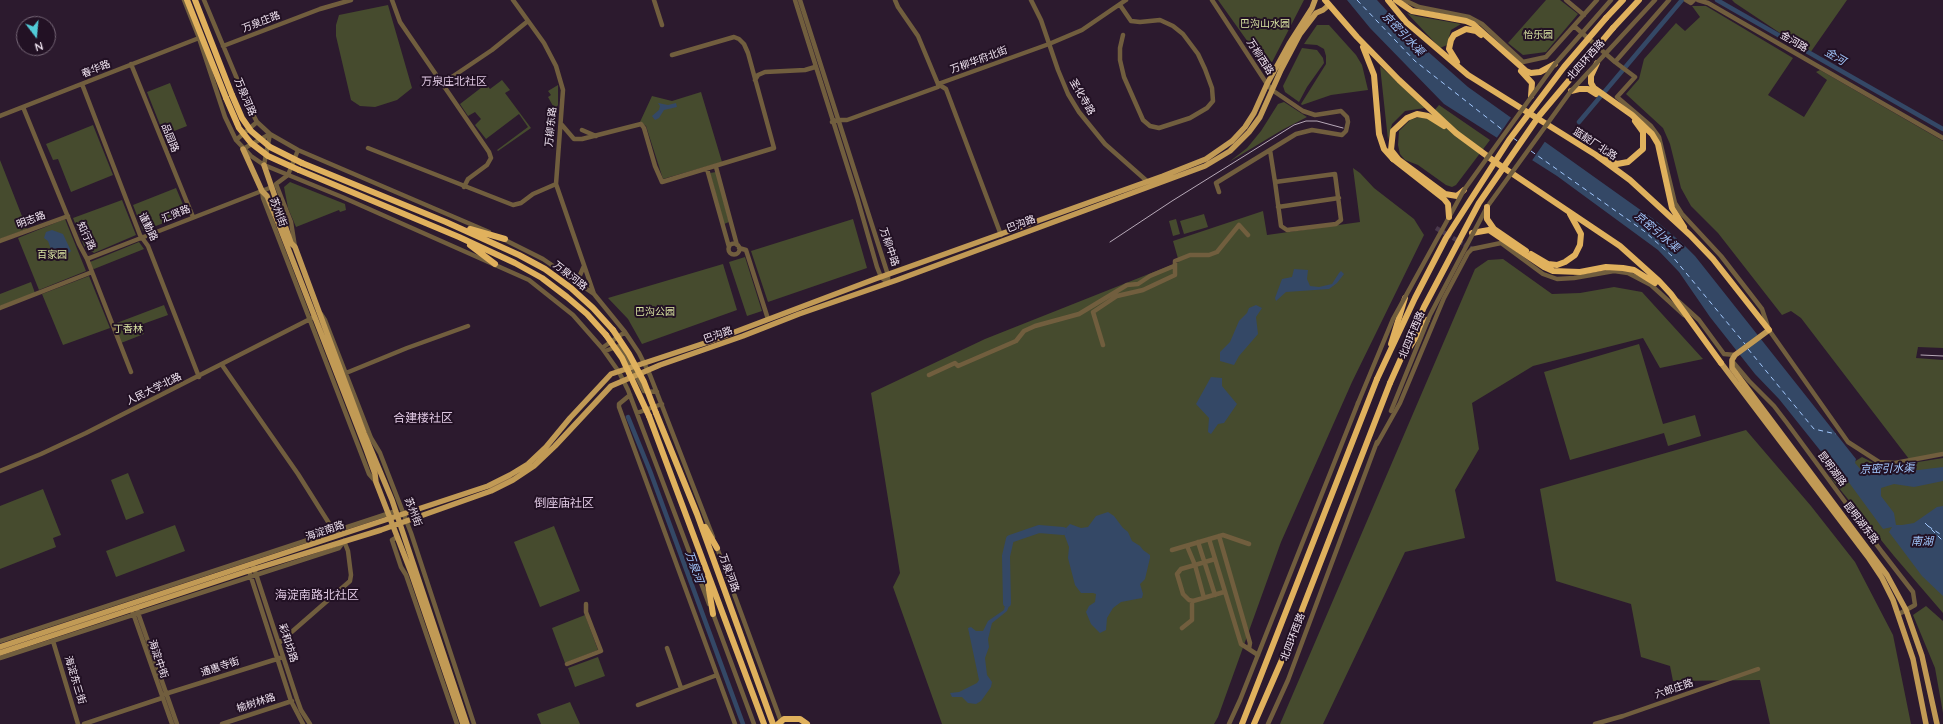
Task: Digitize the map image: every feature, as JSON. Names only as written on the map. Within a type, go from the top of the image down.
[{"type":"highway","name":"万泉河路","points":[[187,0],[239,128],[251,143],[268,156],[459,237],[515,263],[542,278],[587,314],[606,335],[622,358],[649,416],[764,724]]},
{"type":"highway","name":"万泉河路","points":[[195,0],[242,118],[251,131],[270,147],[302,163],[446,222],[520,255],[545,269],[593,308],[613,330],[629,354],[644,382],[697,514],[773,724]]},
{"type":"highway","name":"蓝靛厂北路","points":[[1388,0],[1406,22],[1468,75],[1596,155],[1630,180],[1690,235],[1713,259],[1769,330]]},
{"type":"highway","points":[[1396,0],[1412,11],[1466,21],[1526,71],[1531,73],[1540,72],[1555,64]]},
{"type":"highway","name":"北四环西路","points":[[1242,724],[1377,380],[1446,238],[1509,140],[1564,67],[1623,0]]},
{"type":"highway","name":"北四环西路","points":[[1254,724],[1288,646],[1399,362],[1424,307],[1479,203],[1539,116],[1613,28],[1639,0]]},
{"type":"highway","points":[[1327,2],[1357,37],[1399,80],[1456,133]]},
{"type":"highway","points":[[1468,75],[1452,57],[1450,45],[1454,35],[1459,31],[1475,28],[1528,78],[1533,88],[1531,96]]},
{"type":"highway","points":[[1357,37],[1366,52],[1374,75],[1379,134],[1384,149],[1393,159],[1444,199],[1448,204],[1449,217]]},
{"type":"highway","points":[[1598,61],[1591,76],[1591,82],[1594,88],[1652,134],[1658,144],[1672,208],[1690,235]]},
{"type":"highway","points":[[1571,91],[1588,89],[1631,116],[1643,132],[1643,149],[1628,162],[1617,164],[1596,155]]},
{"type":"highway","points":[[1464,190],[1457,196],[1445,194],[1399,160],[1391,150],[1393,130],[1398,124],[1417,114],[1428,116],[1456,133],[1498,164],[1620,246],[1671,294],[1721,363]]},
{"type":"highway","points":[[1487,207],[1487,219],[1494,229],[1548,264],[1557,265],[1565,262],[1575,255],[1580,245],[1581,234],[1568,211]]},
{"type":"highway","points":[[446,222],[505,239]]},
{"type":"highway","points":[[1472,233],[1489,230],[1544,267],[1553,271],[1580,272],[1606,267],[1634,270],[1645,275],[1671,294]]},
{"type":"highway","points":[[459,237],[495,264]]},
{"type":"highway","points":[[1387,357],[1406,296]]},
{"type":"highway","points":[[1399,362],[1430,315]]},
{"type":"highway","points":[[697,514],[717,548]]},
{"type":"highway","points":[[704,563],[713,614]]},
{"type":"highway","points":[[778,724],[784,719],[800,719],[807,724]]},
{"type":"main road","name":"巴沟路","points":[[632,367],[1193,165],[1223,148],[1245,127],[1254,113],[1267,84],[1295,33],[1312,8],[1315,0]]},
{"type":"main road","name":"巴沟路","points":[[636,375],[1204,166],[1230,150],[1248,132],[1260,117],[1300,34],[1316,13],[1323,10],[1327,2]]},
{"type":"main road","name":"苏州街","points":[[243,149],[262,191],[267,196],[312,319],[366,449],[375,474],[376,482],[393,525],[463,724]]},
{"type":"main road","name":"苏州街","points":[[264,165],[274,186],[291,243],[295,247],[398,517],[467,724]]},
{"type":"main road","points":[[1733,357],[1769,330]]},
{"type":"main road","name":"昆明湖东路","points":[[1733,357],[1732,368],[1754,395],[1784,440],[1873,554],[1887,575],[1906,610],[1927,673],[1937,724]]},
{"type":"main road","name":"昆明湖东路","points":[[1721,363],[1868,557],[1882,578],[1898,614],[1917,675],[1926,724]]},
{"type":"main road","name":"海淀南路","points":[[405,517],[488,486],[520,470],[546,447],[561,428],[604,381],[612,374],[632,367]]},
{"type":"main road","name":"海淀南路","points":[[252,570],[389,516],[405,517],[478,496],[523,474],[555,446],[611,386],[636,375]]},
{"type":"main road","name":"海淀南路","points":[[0,647],[133,607],[393,525],[398,517]]},
{"type":"main road","name":"海淀南路","points":[[0,653],[133,607]]},
{"type":"street","points":[[184,0],[199,38],[224,117],[236,140],[243,149],[264,165],[342,196],[530,280],[573,315],[604,349],[619,372],[630,395],[754,724]]},
{"type":"street","name":"万泉河路","points":[[204,0],[248,105],[257,122],[270,134],[298,150],[505,239],[543,259],[594,294],[625,332],[648,370],[662,404],[782,724]]},
{"type":"street","name":"万泉庄路","points":[[223,46],[320,9],[350,0]]},
{"type":"street","points":[[392,0],[400,22],[489,152],[491,158],[487,164],[468,179],[464,187]]},
{"type":"street","name":"万柳东路","points":[[513,0],[544,43],[556,66],[563,90],[562,126],[558,147],[556,184],[594,294]]},
{"type":"street","points":[[654,0],[662,26]]},
{"type":"street","name":"万柳中路","points":[[795,0],[881,277],[888,283]]},
{"type":"street","name":"万柳中路","points":[[800,0],[888,275],[888,283]]},
{"type":"street","points":[[895,0],[898,7],[918,36],[938,84],[946,89],[1001,235]]},
{"type":"street","name":"圣化寺路","points":[[1031,0],[1041,20],[1068,94],[1079,112],[1105,144],[1148,182]]},
{"type":"street","name":"万柳华府北街","points":[[832,122],[847,120],[938,87],[938,84],[1050,44],[1082,30],[1126,0]]},
{"type":"street","name":"万柳西路","points":[[1212,0],[1272,90],[1303,111],[1315,116],[1341,111],[1347,117],[1348,122],[1346,131],[1342,135],[1312,130],[1296,134],[1270,150]]},
{"type":"street","points":[[1404,0],[1419,7],[1470,17],[1482,24],[1523,62],[1546,57],[1597,0]]},
{"type":"street","points":[[1566,0],[1584,15]]},
{"type":"street","name":"北四环西路","points":[[1229,724],[1393,319],[1464,190],[1555,64],[1611,0]]},
{"type":"street","name":"北四环西路","points":[[1268,724],[1288,680],[1376,444],[1430,315],[1472,233],[1487,207],[1571,91],[1655,0]]},
{"type":"street","points":[[1615,62],[1669,0]]},
{"type":"street","name":"金河路","points":[[1698,0],[1708,3],[1943,138]]},
{"type":"street","points":[[1120,5],[1131,20],[1140,22],[1160,20],[1173,26],[1183,34],[1198,54],[1205,69],[1212,88],[1213,101],[1207,108],[1190,118],[1159,128],[1150,126],[1143,120],[1124,77],[1120,60],[1120,48],[1123,35]]},
{"type":"street","points":[[443,83],[492,50],[528,21]]},
{"type":"street","points":[[1574,26],[1615,62],[1635,77],[1617,97],[1651,126],[1659,137],[1675,203],[1682,214],[1721,256],[1762,309],[1769,330],[1848,442],[1880,462],[1895,463],[1943,454]]},
{"type":"street","points":[[562,126],[574,139],[582,139],[641,124],[644,128],[655,166],[662,182],[716,167],[774,148],[744,44],[734,37],[672,55]]},
{"type":"street","name":"春华路","points":[[0,116],[199,38]]},
{"type":"street","name":"品园路","points":[[132,64],[193,217]]},
{"type":"street","points":[[755,80],[758,75],[765,72],[805,70],[815,67]]},
{"type":"street","name":"谨勤路","points":[[82,84],[141,238],[148,246],[199,377]]},
{"type":"street","name":"知行路","points":[[23,107],[79,244],[87,259],[130,372]]},
{"type":"street","points":[[236,140],[257,122]]},
{"type":"street","points":[[582,130],[596,136]]},
{"type":"street","points":[[243,149],[270,134]]},
{"type":"street","points":[[264,165],[270,134]]},
{"type":"street","points":[[368,148],[513,205],[521,203],[533,194],[556,184]]},
{"type":"street","points":[[288,175],[298,150]]},
{"type":"street","points":[[1219,192],[1216,183],[1270,150],[1281,226],[1284,230],[1336,224],[1342,218],[1335,174],[1275,182]]},
{"type":"street","points":[[707,169],[729,249],[732,255],[736,254],[738,246],[716,167]]},
{"type":"street","name":"汇贤路","points":[[87,259],[274,186],[288,175]]},
{"type":"street","points":[[1278,207],[1339,198]]},
{"type":"street","name":"明志路","points":[[0,241],[68,216]]},
{"type":"street","points":[[1103,346],[1093,312],[1117,296],[1143,290],[1174,275],[1175,261],[1190,255],[1208,255],[1217,252],[1239,224],[1248,235]]},
{"type":"street","points":[[723,227],[732,225]]},
{"type":"street","points":[[1376,444],[1400,404],[1444,298],[1468,253],[1472,249],[1500,243],[1543,274],[1557,279],[1574,278],[1608,272],[1628,273],[1651,285],[1693,324]]},
{"type":"street","points":[[724,256],[732,244],[746,250],[768,319]]},
{"type":"street","points":[[570,277],[575,278],[580,275],[584,264]]},
{"type":"street","points":[[929,375],[955,363],[958,366],[1016,340],[1024,331],[1035,326],[1079,314],[1127,285],[1138,284],[1150,276],[1174,266]]},
{"type":"street","points":[[0,308],[92,272]]},
{"type":"street","points":[[1671,294],[1699,320],[1724,354],[1733,357]]},
{"type":"street","name":"苏州街","points":[[320,313],[325,320],[405,517],[474,724]]},
{"type":"street","name":"人民大学北路","points":[[0,471],[48,451],[199,377],[312,319]]},
{"type":"street","points":[[346,372],[468,326]]},
{"type":"street","points":[[604,349],[625,332]]},
{"type":"street","points":[[604,349],[619,346],[644,391],[657,392]]},
{"type":"street","name":"昆明湖路","points":[[1733,357],[1749,382],[1774,406],[1787,422],[1913,592],[1916,599],[1915,605],[1898,614]]},
{"type":"street","points":[[222,365],[298,474],[332,528]]},
{"type":"street","points":[[630,395],[619,404],[619,408],[735,724]]},
{"type":"street","points":[[637,413],[662,404]]},
{"type":"street","name":"海淀南路","points":[[0,658],[53,641],[133,607],[389,516]]},
{"type":"street","points":[[1172,550],[1227,535],[1249,544]]},
{"type":"street","points":[[1219,536],[1250,642],[1249,649]]},
{"type":"street","name":"苏州街","points":[[397,537],[392,540],[401,567],[406,575],[457,724]]},
{"type":"street","points":[[1209,539],[1241,644],[1258,655]]},
{"type":"street","points":[[279,643],[350,581],[351,575],[348,551],[344,541]]},
{"type":"street","points":[[1198,542],[1215,595]]},
{"type":"street","points":[[1187,546],[1204,598]]},
{"type":"street","points":[[1215,559],[1181,569],[1178,574],[1183,594],[1192,601],[1224,592]]},
{"type":"street","name":"彩和坊路","points":[[252,570],[279,643],[301,710],[310,724]]},
{"type":"street","name":"彩和坊路","points":[[252,570],[291,701],[303,724]]},
{"type":"street","points":[[1182,628],[1192,620],[1192,601]]},
{"type":"street","points":[[568,664],[601,651],[586,612],[586,604]]},
{"type":"street","name":"海淀南路","points":[[0,642],[133,607]]},
{"type":"street","name":"海淀中街","points":[[133,607],[172,724]]},
{"type":"street","name":"海淀东三街","points":[[53,641],[78,724]]},
{"type":"street","points":[[667,648],[681,688]]},
{"type":"street","name":"通惠寺街","points":[[84,724],[163,696],[283,657]]},
{"type":"street","name":"六郎庄路","points":[[1595,724],[1623,716],[1758,669]]},
{"type":"street","points":[[638,705],[717,675]]},
{"type":"street","name":"海淀中街","points":[[163,696],[177,724]]},
{"type":"street","name":"榆树林路","points":[[222,724],[297,699]]},
{"type":"green space","name":"巴沟山水园","points":[[1218,0],[1304,0],[1268,70]]},
{"type":"green space","name":"怡乐园","points":[[1546,0],[1560,0],[1578,14],[1546,52],[1523,55],[1508,43]]},
{"type":"green space","points":[[1732,0],[1847,0],[1810,53]]},
{"type":"green space","points":[[388,5],[412,88],[397,100],[375,107],[360,106],[351,100],[336,36],[336,25],[339,15]]},
{"type":"green space","points":[[1692,6],[1706,6],[1793,58],[1768,95],[1804,117],[1827,80],[1816,72],[1820,70],[1943,141],[1943,348],[1918,347],[1916,358],[1943,360],[1943,453],[1909,459],[1801,318],[1791,311],[1782,315],[1718,233],[1691,206],[1681,188],[1670,144],[1663,128],[1626,94],[1639,79],[1644,59],[1676,23],[1685,31],[1700,17]]},
{"type":"green space","points":[[1407,13],[1461,24],[1451,30],[1447,45],[1440,48]]},
{"type":"green space","points":[[1317,25],[1329,25],[1356,55],[1362,65],[1368,90],[1331,95],[1302,105],[1301,104],[1326,64],[1324,49],[1317,45],[1304,44]]},
{"type":"green space","points":[[1302,48],[1317,50],[1323,58],[1324,63],[1307,87],[1299,102],[1285,92],[1283,86]]},
{"type":"green space","points":[[1380,66],[1425,108],[1405,111],[1392,124],[1388,140]]},
{"type":"green space","points":[[502,80],[510,90],[505,93],[531,128],[498,151],[497,150],[528,127],[519,114],[486,139],[475,125],[481,119],[475,112],[468,116],[460,104],[486,84],[490,89]]},
{"type":"green space","points":[[170,83],[187,126],[164,135],[147,92]]},
{"type":"green space","points":[[558,85],[558,105],[551,115],[547,110],[553,106],[548,97],[551,95],[548,91]]},
{"type":"green space","points":[[701,92],[722,162],[663,179],[646,126],[640,122],[652,96],[672,101]]},
{"type":"green space","points":[[1284,102],[1307,117],[1282,130],[1229,162],[1247,148],[1261,131],[1278,104]]},
{"type":"green space","points":[[1439,105],[1490,140],[1456,185],[1452,187],[1446,185],[1418,165],[1405,160],[1400,154],[1398,145],[1399,131],[1410,120],[1419,117],[1427,119]]},
{"type":"green space","points":[[93,125],[113,175],[71,192],[58,159],[53,160],[46,144]]},
{"type":"green space","points":[[0,160],[27,229],[0,239]]},
{"type":"green space","points":[[1353,168],[1360,173],[1374,188],[1414,219],[1424,235],[1352,382],[1281,542],[1218,717],[1214,724],[942,724],[893,587],[900,573],[871,393],[985,339],[1179,262],[1173,241],[1263,211],[1267,235],[1360,222]]},
{"type":"green space","points":[[716,172],[729,222],[724,224],[710,173]]},
{"type":"green space","points":[[290,182],[345,204],[346,210],[340,212],[339,210],[296,227],[288,208],[284,187]]},
{"type":"green space","points":[[176,188],[187,214],[143,231],[133,205]]},
{"type":"green space","points":[[122,200],[136,235],[94,253],[84,246],[73,218]]},
{"type":"green space","points":[[1204,214],[1208,227],[1184,234],[1180,221]]},
{"type":"green space","name":"百家园","points":[[65,219],[86,271],[39,290],[18,238]]},
{"type":"green space","points":[[853,219],[867,268],[768,302],[751,251]]},
{"type":"green space","points":[[1176,219],[1180,234],[1173,236],[1169,221]]},
{"type":"green space","points":[[139,242],[144,249],[94,269],[91,268],[90,262]]},
{"type":"green space","points":[[745,257],[762,311],[747,316],[729,262]]},
{"type":"green space","points":[[1503,259],[1552,294],[1580,293],[1614,287],[1642,292],[1703,359],[1660,368],[1643,338],[1533,366],[1472,403],[1479,449],[1455,490],[1465,538],[1405,552],[1323,724],[1280,724],[1475,269],[1488,260]]},
{"type":"green space","name":"巴沟公园","points":[[723,264],[737,310],[642,344],[628,319],[608,298]]},
{"type":"green space","points":[[89,276],[110,328],[63,345],[42,294]]},
{"type":"green space","points":[[31,282],[35,293],[0,306],[0,294]]},
{"type":"green space","name":"丁香林","points":[[164,305],[168,315],[140,325],[144,334],[121,343],[114,324]]},
{"type":"green space","points":[[1639,344],[1663,424],[1695,415],[1701,436],[1668,446],[1664,433],[1570,460],[1544,372]]},
{"type":"green space","points":[[1746,430],[1811,506],[1855,562],[1893,635],[1911,724],[1770,724],[1760,680],[1673,681],[1670,666],[1641,657],[1631,604],[1556,581],[1540,489]]},
{"type":"green space","points":[[1862,457],[1876,464],[1887,467],[1943,458],[1943,613],[1894,556],[1830,477]]},
{"type":"green space","points":[[128,473],[144,513],[126,520],[111,480]]},
{"type":"green space","points":[[43,489],[61,535],[53,538],[56,547],[0,569],[0,506]]},
{"type":"green space","points":[[175,525],[185,551],[116,577],[106,551]]},
{"type":"green space","points":[[554,526],[580,591],[540,607],[514,542]]},
{"type":"green space","points":[[1926,606],[1943,621],[1943,713],[1935,668],[1913,615]]},
{"type":"green space","points":[[585,615],[598,650],[565,663],[552,628]]},
{"type":"green space","points":[[598,657],[605,676],[575,687],[568,668]]},
{"type":"green space","points":[[570,702],[580,724],[541,724],[537,714]]},
{"type":"water","points":[[1347,0],[1377,0],[1408,34],[1468,87],[1656,221],[1682,243],[1695,256],[1856,459],[1855,463],[1862,471],[1910,471],[1943,467],[1943,481],[1914,487],[1894,484],[1881,488],[1881,496],[1894,513],[1896,525],[1914,523],[1937,507],[1943,506],[1943,596],[1922,576],[1889,532],[1892,527],[1883,529],[1842,473],[1839,474],[1779,399],[1755,374],[1710,317],[1679,272],[1658,250],[1557,176],[1444,104],[1370,28]]},
{"type":"water","points":[[658,103],[668,105],[676,103],[677,107],[664,110],[659,118],[655,120],[652,116],[659,110],[660,106]]},
{"type":"water","points":[[52,230],[63,234],[71,251],[69,253],[65,250],[58,249],[52,252],[48,241],[44,238],[46,232]]},
{"type":"water","points":[[1294,269],[1308,270],[1307,279],[1310,286],[1319,287],[1332,284],[1341,271],[1344,274],[1337,283],[1329,289],[1286,292],[1276,301],[1275,298],[1282,279],[1292,277]]},
{"type":"water","points":[[1256,305],[1262,308],[1256,317],[1258,334],[1239,356],[1234,365],[1220,361],[1220,352],[1230,342],[1239,321],[1247,313],[1249,308]]},
{"type":"water","points":[[1211,377],[1222,378],[1222,386],[1237,404],[1224,423],[1218,424],[1211,434],[1208,432],[1209,418],[1196,404]]},
{"type":"water","points":[[1108,512],[1114,516],[1128,532],[1132,541],[1150,555],[1150,558],[1145,579],[1140,584],[1143,594],[1142,598],[1121,602],[1113,608],[1107,618],[1106,630],[1100,633],[1091,624],[1086,612],[1089,606],[1095,602],[1096,594],[1081,593],[1075,585],[1068,558],[1069,547],[1063,531],[1070,524],[1081,528],[1088,527],[1096,516]]},
{"type":"water","points":[[1006,601],[1009,606],[1007,611],[992,623],[988,639],[989,647],[985,658],[987,675],[992,682],[991,687],[981,701],[976,704],[968,703],[962,697],[952,697],[950,693],[959,692],[977,683],[979,680],[968,628],[971,627],[976,631],[983,631],[988,621],[1004,610]]},
{"type":"pier","points":[[1512,116],[1546,140],[1531,162],[1496,139]]},
{"type":"waterway","name":"金河","points":[[1579,122],[1682,0]]},
{"type":"waterway","name":"金河","points":[[1717,0],[1943,129]]},
{"type":"waterway","name":"万泉河","points":[[628,417],[650,471],[743,724]]},
{"type":"waterway","points":[[1007,603],[1006,556],[1010,539],[1039,529],[1063,531]]},
{"type":"ferry route","points":[[1357,0],[1415,61],[1504,131]]},
{"type":"ferry route","points":[[1513,138],[1519,142]]},
{"type":"ferry route","points":[[1531,151],[1644,231],[1672,256],[1745,344]]},
{"type":"ferry route","points":[[1748,349],[1814,429],[1836,434]]},
{"type":"ferry route","points":[[1925,523],[1943,541]]},
{"type":"ferry route","points":[[1928,526],[1943,536]]},
{"type":"tunnel","points":[[1436,228],[1472,249]]},
{"type":"tram line","points":[[1110,242],[1172,201],[1294,125],[1306,121],[1317,121],[1343,128]]},
{"type":"tram line","points":[[1921,355],[1943,356]]},
{"type":"district","name":"万泉庄北社区","points":[[454,82]]},
{"type":"district","name":"合建楼社区","points":[[423,418]]},
{"type":"district","name":"倒座庙社区","points":[[564,503]]},
{"type":"district","name":"海淀南路北社区","points":[[317,595]]},
{"type":"water label","name":"京密引水渠","points":[[1403,34]]},
{"type":"water label","name":"京密引水渠","points":[[1657,232]]},
{"type":"water label","name":"京密引水渠","points":[[1887,469]]},
{"type":"water label","name":"南湖","points":[[1922,542]]}]
